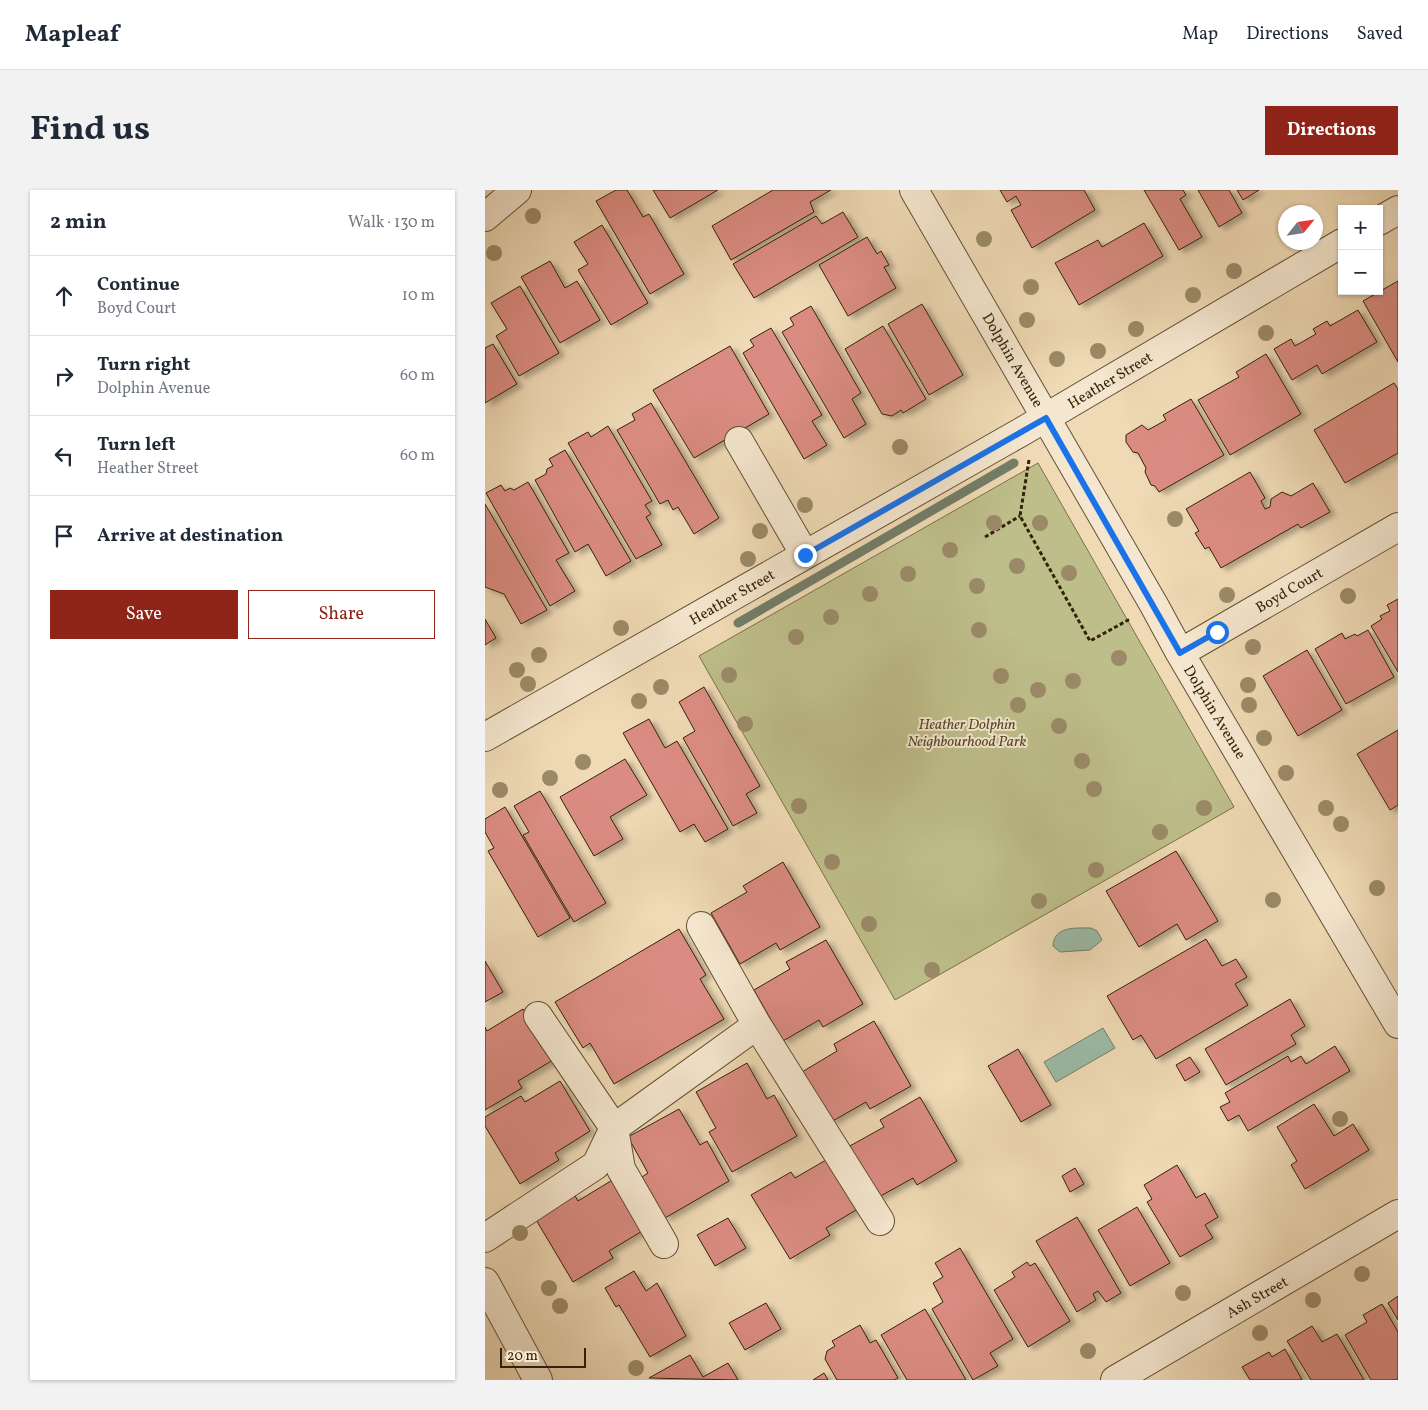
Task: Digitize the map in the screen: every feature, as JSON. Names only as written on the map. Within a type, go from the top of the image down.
[{"type":"street","points":[[485,218],[517,190]]},
{"type":"street","name":"Dolphin Avenue","points":[[914,190],[1180,653],[1398,1024]]},
{"type":"street","points":[[1383,219],[1398,210]]},
{"type":"street","name":"Heather Street","points":[[485,738],[1046,418],[1338,245]]},
{"type":"street","points":[[739,441],[805,555]]},
{"type":"street","name":"Boyd Court","points":[[1180,653],[1398,527]]},
{"type":"street","points":[[701,926],[757,1025],[880,1221]]},
{"type":"street","points":[[538,1016],[614,1128],[621,1169],[664,1244]]},
{"type":"street","points":[[485,1238],[596,1165],[614,1128],[757,1025]]},
{"type":"street","name":"Ash Street","points":[[1115,1380],[1398,1214]]},
{"type":"street","points":[[485,1282],[538,1380]]},
{"type":"path","points":[[1030,454],[1020,516],[1089,641],[1154,605]]},
{"type":"path","points":[[985,537],[1020,516]]},
{"type":"green space","name":"Heather Dolphin Neighbourhood Park","points":[[1038,463],[1234,807],[895,1000],[699,656]]},
{"type":"shaded area","points":[[1091,928],[1097,931],[1102,940],[1090,950],[1060,952],[1053,946],[1057,935],[1066,929]]},
{"type":"shaded area","points":[[1103,1028],[1115,1048],[1056,1082],[1044,1062]]},
{"type":"building","points":[[616,190],[627,190],[643,217],[649,214],[684,274],[650,294],[596,201]]},
{"type":"building","points":[[653,190],[718,190],[670,218]]},
{"type":"building","points":[[773,190],[831,190],[810,202],[814,212],[731,260],[712,226]]},
{"type":"building","points":[[1000,190],[1084,190],[1095,210],[1032,248],[1011,210],[1021,205],[1016,196],[1007,202]]},
{"type":"building","points":[[1144,190],[1183,190],[1186,195],[1180,199],[1202,237],[1179,250]]},
{"type":"building","points":[[1198,190],[1229,190],[1242,213],[1219,227]]},
{"type":"building","points":[[1237,190],[1259,190],[1243,200]]},
{"type":"building","points":[[843,212],[858,237],[754,298],[733,264],[816,216],[822,224]]},
{"type":"building","points":[[1144,223],[1163,256],[1079,305],[1055,263],[1098,240],[1102,247]]},
{"type":"building","points":[[602,225],[648,303],[611,325],[578,270],[588,264],[574,242]]},
{"type":"building","points":[[867,237],[877,254],[881,251],[889,265],[884,267],[896,288],[848,316],[819,265]]},
{"type":"building","points":[[550,261],[565,288],[577,281],[600,320],[560,343],[521,277]]},
{"type":"building","points":[[1398,281],[1398,362],[1363,301],[1374,295],[1383,295],[1383,290]]},
{"type":"building","points":[[520,286],[559,353],[519,376],[496,336],[507,329],[491,303]]},
{"type":"building","points":[[922,304],[963,375],[929,395],[888,324]]},
{"type":"building","points":[[811,306],[861,393],[852,399],[866,424],[844,438],[782,332],[794,325],[790,318]]},
{"type":"building","points":[[1358,310],[1377,342],[1322,374],[1317,365],[1292,380],[1274,349],[1291,339],[1295,346],[1316,334],[1313,329],[1327,321],[1330,326]]},
{"type":"building","points":[[883,326],[926,399],[903,413],[901,410],[892,416],[882,414],[845,349]]},
{"type":"building","points":[[771,328],[822,415],[812,421],[827,445],[804,459],[743,353],[754,346],[750,340]]},
{"type":"building","points":[[493,344],[517,384],[485,403],[485,348]]},
{"type":"building","points":[[730,346],[769,414],[694,458],[653,390]]},
{"type":"building","points":[[1266,354],[1301,414],[1230,455],[1198,400],[1239,377],[1236,372]]},
{"type":"building","points":[[1394,383],[1398,389],[1398,453],[1345,483],[1314,430]]},
{"type":"building","points":[[1191,399],[1224,455],[1159,492],[1155,486],[1151,485],[1145,472],[1146,468],[1138,453],[1133,452],[1126,442],[1126,435],[1142,425],[1148,430],[1166,420],[1163,415]]},
{"type":"building","points":[[651,403],[719,518],[694,534],[678,507],[673,510],[668,500],[660,504],[617,430],[635,420],[632,414]]},
{"type":"building","points":[[608,426],[652,501],[645,505],[651,514],[646,517],[662,545],[636,559],[568,443],[588,432],[591,437]]},
{"type":"building","points":[[565,450],[631,561],[606,576],[588,544],[575,552],[535,480],[546,474],[547,469],[553,466],[549,459]]},
{"type":"building","points":[[1250,472],[1265,498],[1261,501],[1265,509],[1270,507],[1271,499],[1282,492],[1291,496],[1313,483],[1330,512],[1301,528],[1298,524],[1221,568],[1209,547],[1205,549],[1195,533],[1199,531],[1186,509]]},
{"type":"building","points":[[528,482],[569,553],[556,560],[575,591],[550,606],[486,493],[501,485],[505,491],[510,488],[514,490]]},
{"type":"building","points":[[485,504],[547,610],[521,624],[504,594],[485,587]]},
{"type":"building","points":[[1398,599],[1398,672],[1371,626],[1382,619],[1380,616],[1390,611],[1387,605]]},
{"type":"building","points":[[485,619],[496,638],[485,645]]},
{"type":"building","points":[[1368,630],[1394,677],[1346,704],[1315,649],[1342,633],[1345,639],[1355,634],[1357,636]]},
{"type":"building","points":[[1307,650],[1342,710],[1298,736],[1263,676]]},
{"type":"building","points":[[704,687],[760,786],[746,794],[757,813],[733,826],[683,738],[695,731],[679,702]]},
{"type":"building","points":[[649,719],[665,748],[677,741],[728,829],[705,842],[694,824],[680,832],[623,733]]},
{"type":"building","points":[[1398,730],[1398,805],[1390,810],[1357,754]]},
{"type":"building","points":[[625,759],[647,795],[610,817],[623,839],[594,856],[560,797]]},
{"type":"building","points":[[540,791],[606,903],[574,922],[523,835],[529,832],[514,806]]},
{"type":"building","points":[[505,807],[570,918],[538,937],[488,851],[494,848],[485,832],[485,819]]},
{"type":"building","points":[[1176,851],[1218,921],[1186,940],[1177,924],[1139,947],[1106,891]]},
{"type":"building","points":[[783,862],[820,927],[780,950],[776,943],[740,964],[711,913],[747,892],[743,886]]},
{"type":"building","points":[[679,929],[706,975],[700,979],[724,1019],[614,1084],[590,1043],[583,1048],[555,1002]]},
{"type":"building","points":[[1206,939],[1222,966],[1236,959],[1247,977],[1235,984],[1248,1005],[1156,1059],[1141,1035],[1133,1040],[1107,996]]},
{"type":"building","points":[[826,940],[863,1004],[823,1027],[819,1020],[783,1041],[754,990],[790,969],[786,962]]},
{"type":"building","points":[[485,961],[503,992],[485,1002]]},
{"type":"building","points":[[1290,999],[1305,1026],[1291,1035],[1296,1044],[1226,1085],[1205,1049]]},
{"type":"building","points":[[523,1009],[553,1060],[518,1081],[522,1088],[485,1110],[485,1027],[487,1031]]},
{"type":"building","points":[[874,1021],[911,1086],[870,1109],[866,1102],[831,1122],[802,1072],[837,1051],[834,1044]]},
{"type":"building","points":[[1335,1046],[1350,1071],[1248,1131],[1239,1115],[1228,1121],[1220,1107],[1230,1102],[1225,1093],[1288,1056],[1291,1062],[1301,1056],[1306,1064]]},
{"type":"building","points":[[1018,1049],[1051,1105],[1021,1122],[988,1066]]},
{"type":"building","points":[[1190,1057],[1200,1072],[1185,1081],[1176,1065]]},
{"type":"building","points":[[747,1063],[767,1099],[774,1095],[797,1136],[732,1172],[709,1132],[716,1128],[696,1092]]},
{"type":"building","points":[[560,1081],[590,1131],[555,1153],[559,1160],[520,1184],[485,1126],[485,1117],[521,1096],[525,1102]]},
{"type":"building","points":[[920,1097],[957,1161],[917,1185],[913,1178],[877,1198],[848,1147],[884,1127],[880,1120]]},
{"type":"building","points":[[1314,1104],[1334,1136],[1353,1124],[1369,1150],[1305,1189],[1291,1165],[1297,1161],[1277,1127]]},
{"type":"building","points":[[679,1109],[700,1145],[707,1141],[729,1181],[665,1218],[642,1177],[648,1173],[628,1137]]},
{"type":"building","points":[[831,1157],[861,1207],[826,1228],[830,1235],[790,1259],[751,1195],[791,1172],[795,1178]]},
{"type":"building","points":[[1177,1165],[1196,1198],[1205,1193],[1218,1217],[1205,1225],[1213,1238],[1180,1257],[1147,1202],[1152,1199],[1144,1185]]},
{"type":"building","points":[[1075,1168],[1084,1184],[1070,1192],[1062,1176]]},
{"type":"building","points":[[614,1179],[644,1230],[609,1251],[613,1258],[573,1282],[535,1218],[574,1194],[578,1201]]},
{"type":"building","points":[[1137,1207],[1170,1263],[1130,1286],[1098,1230]]},
{"type":"building","points":[[1077,1217],[1121,1293],[1106,1302],[1098,1291],[1093,1294],[1096,1300],[1077,1312],[1036,1241]]},
{"type":"building","points":[[728,1218],[746,1248],[715,1266],[697,1235]]},
{"type":"building","points":[[960,1248],[1013,1339],[990,1353],[998,1366],[973,1380],[932,1309],[943,1302],[933,1283],[943,1277],[935,1263]]},
{"type":"building","points":[[1027,1262],[1030,1266],[1035,1263],[1070,1321],[1028,1347],[994,1290],[1015,1277],[1012,1272]]},
{"type":"building","points":[[634,1271],[646,1291],[657,1283],[686,1336],[650,1357],[619,1305],[616,1307],[605,1288]]},
{"type":"building","points":[[1398,1296],[1398,1320],[1388,1303]]},
{"type":"building","points":[[766,1303],[781,1329],[745,1350],[729,1323]]},
{"type":"building","points":[[1382,1304],[1398,1332],[1398,1379],[1396,1380],[1371,1380],[1345,1335],[1367,1322],[1363,1315]]},
{"type":"building","points":[[925,1309],[966,1380],[907,1380],[881,1335]]},
{"type":"building","points":[[860,1325],[870,1343],[876,1340],[898,1378],[894,1380],[837,1380],[825,1359],[827,1351],[835,1346],[832,1341]]},
{"type":"building","points":[[1312,1326],[1322,1342],[1337,1334],[1364,1380],[1311,1380],[1287,1341]]},
{"type":"building","points":[[1285,1349],[1302,1380],[1250,1380],[1242,1367],[1269,1352],[1272,1357]]},
{"type":"building","points":[[690,1355],[703,1377],[728,1363],[738,1380],[649,1378]]},
{"type":"building","points":[[824,1373],[828,1380],[813,1380]]},
{"type":"waterway","points":[[738,623],[1014,463]]},
{"type":"route","points":[[805,555],[1046,418],[1180,653],[1217,632]]}]
